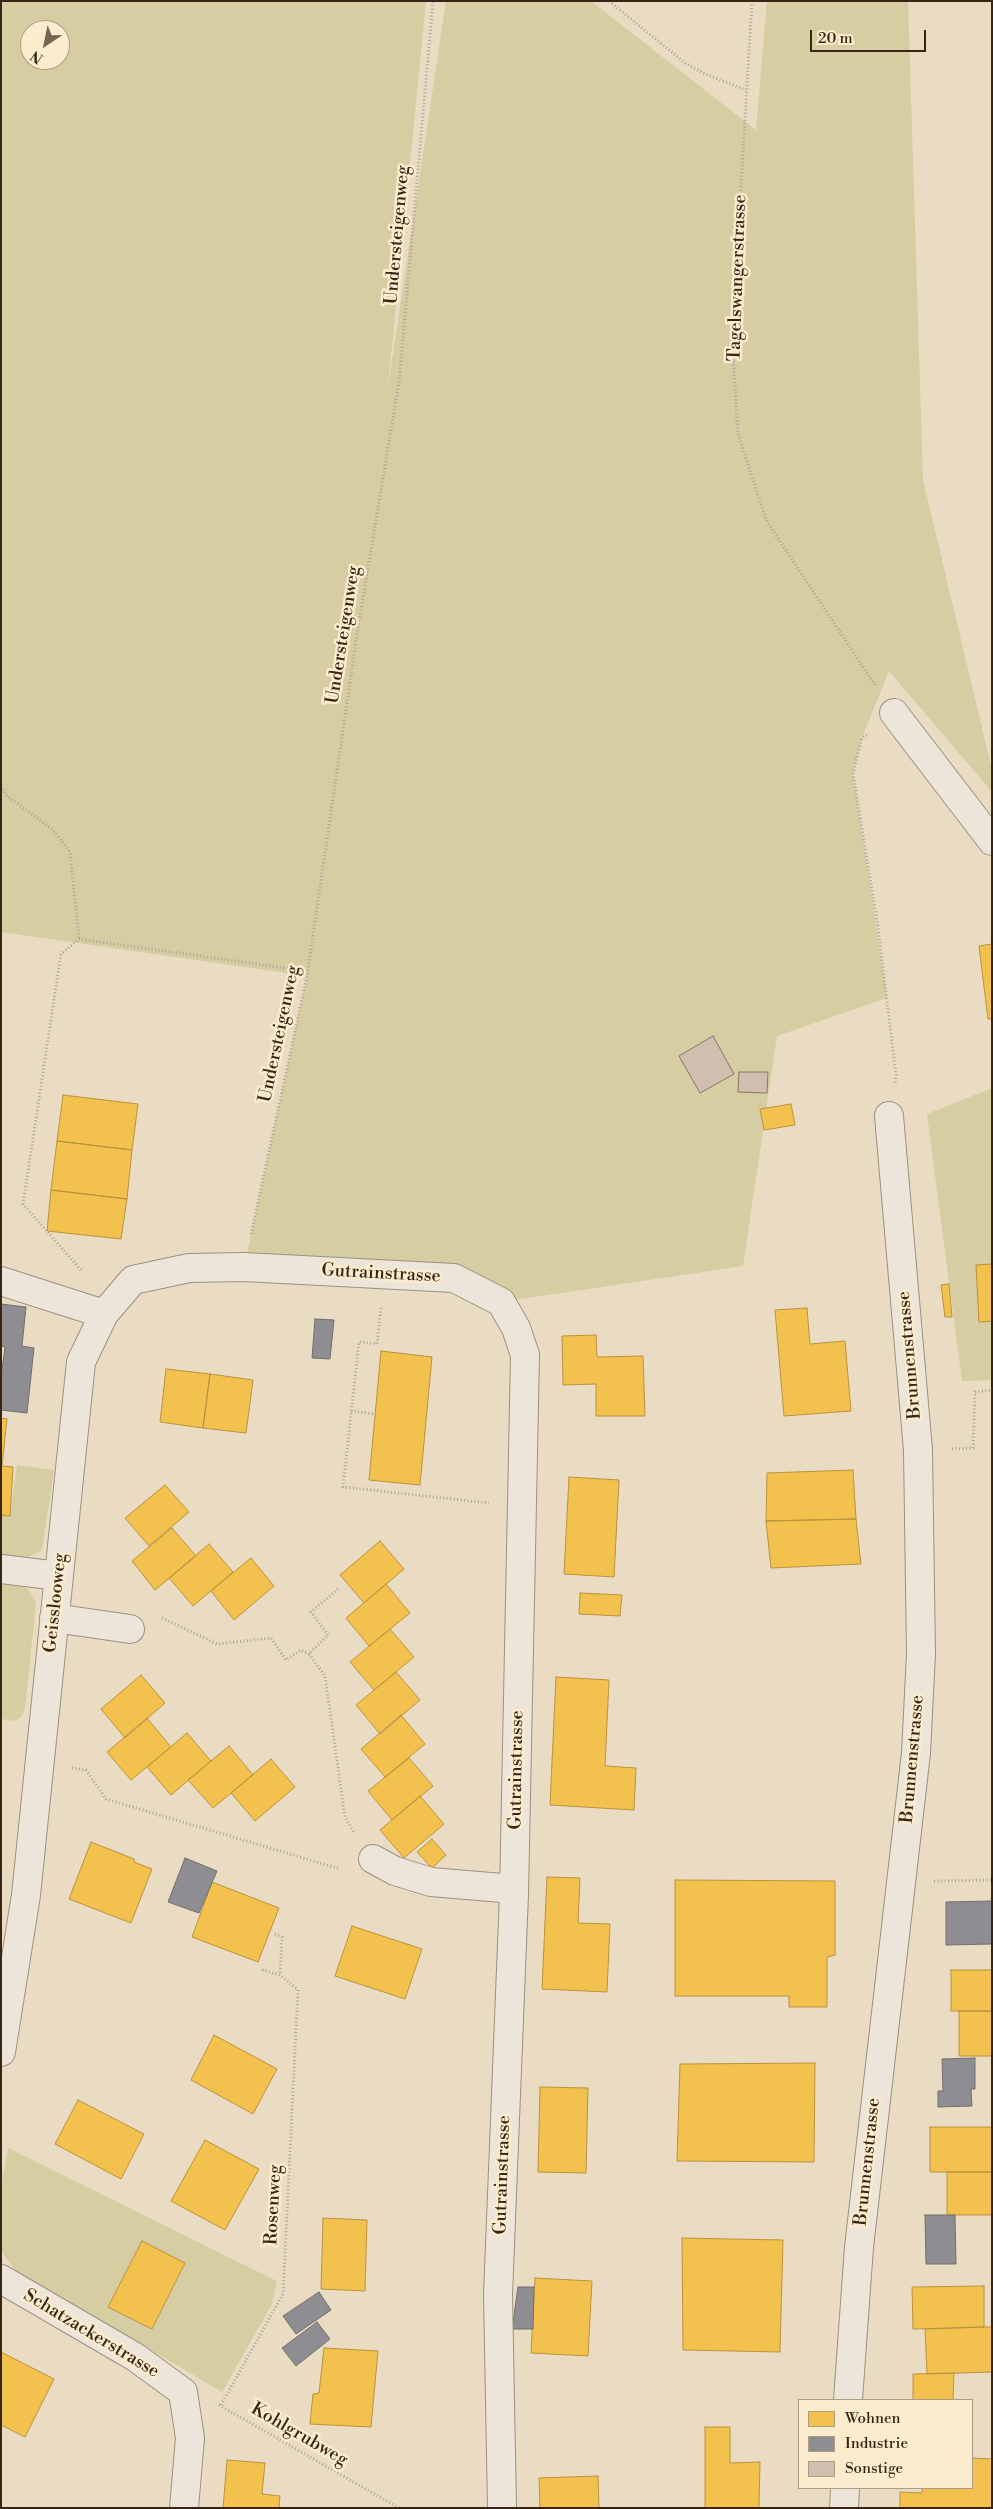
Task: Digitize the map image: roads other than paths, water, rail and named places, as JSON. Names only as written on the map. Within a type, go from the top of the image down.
[{"type":"street","points":[[894,714],[992,841]]},
{"type":"street","name":"Brunnenstrasse","points":[[848,2399],[859,2247],[916,1753],[921,1654],[918,1450],[889,1116]]},
{"type":"street","name":"Geisslooweg","points":[[1,2052],[26,1895],[81,1362],[108,1309],[132,1280],[189,1268],[244,1267]]},
{"type":"street","name":"Gutrainstrasse","points":[[244,1267],[454,1278],[502,1302],[516,1328],[525,1355],[514,1889],[498,2296],[502,2508]]},
{"type":"street","points":[[1,1281],[108,1309]]},
{"type":"street","points":[[1,1569],[58,1576]]},
{"type":"street","points":[[54,1618],[130,1629]]},
{"type":"street","points":[[373,1859],[395,1871],[431,1882],[514,1889]]},
{"type":"street","name":"Schatzackerstrasse","points":[[1,2279],[135,2357],[183,2392],[190,2438],[184,2508]]},
{"type":"street","points":[[844,2508],[845,2489]]}]
